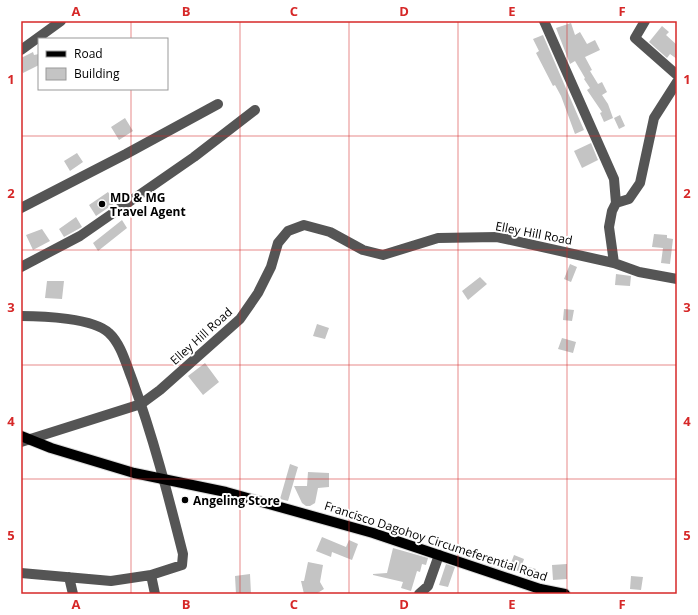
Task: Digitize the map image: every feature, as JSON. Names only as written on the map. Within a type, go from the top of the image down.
[{"type":"main road","name":"Francisco Dagohoy Circumeferential Road","points":[[23,439],[134,473],[226,492],[373,533],[540,589],[565,594]]},
{"type":"street","points":[[21,50],[61,21]]},
{"type":"street","points":[[544,21],[614,179],[616,203],[612,211],[609,227],[614,263]]},
{"type":"street","points":[[645,21],[635,38],[677,75]]},
{"type":"street","points":[[616,203],[629,199],[640,183],[654,118],[677,82]]},
{"type":"street","points":[[21,208],[126,154],[218,104]]},
{"type":"street","points":[[21,266],[80,236],[194,157],[255,110]]},
{"type":"street","name":"Elley Hill Road","points":[[23,439],[69,428],[141,404],[206,350],[240,319],[262,287],[271,267],[278,243],[288,231],[304,225],[330,232],[363,250],[383,255],[438,238],[497,236],[614,263],[639,272],[677,279]]},
{"type":"street","points":[[21,316],[38,316],[92,323],[109,332],[121,352],[141,404],[164,480],[183,554],[182,565],[151,575],[111,581],[21,573]]},
{"type":"street","points":[[419,594],[428,586],[439,555]]},
{"type":"street","points":[[151,575],[155,594]]},
{"type":"street","points":[[69,577],[73,594]]},
{"type":"building","points":[[571,23],[575,35],[580,32],[587,44],[595,40],[600,50],[585,57],[592,70],[590,71],[598,84],[602,82],[607,92],[602,95],[608,104],[613,118],[604,122],[600,113],[602,112],[587,90],[590,88],[584,79],[585,78],[575,61],[570,64],[556,28]]},
{"type":"building","points":[[662,26],[669,32],[666,35],[677,45],[677,59],[670,54],[667,58],[649,42]]},
{"type":"building","points":[[543,35],[584,130],[575,134],[561,96],[555,85],[553,86],[536,53],[539,51],[533,39]]},
{"type":"building","points":[[33,52],[34,55],[38,54],[38,66],[23,73],[21,69],[21,58]]},
{"type":"building","points":[[620,115],[625,126],[619,129],[614,118]]},
{"type":"building","points":[[125,118],[133,131],[119,140],[111,127]]},
{"type":"building","points":[[591,143],[598,160],[582,168],[574,151]]},
{"type":"building","points":[[77,153],[83,162],[70,171],[64,161]]},
{"type":"building","points":[[108,192],[115,203],[96,216],[89,205]]},
{"type":"building","points":[[76,217],[82,227],[64,237],[59,229]]},
{"type":"building","points":[[122,220],[127,228],[98,251],[93,243]]},
{"type":"building","points":[[42,229],[50,241],[33,250],[26,235]]},
{"type":"building","points":[[654,234],[667,235],[667,238],[673,239],[670,264],[661,263],[663,248],[652,247]]},
{"type":"building","points":[[570,264],[577,267],[571,282],[564,279]]},
{"type":"building","points":[[616,274],[631,276],[630,286],[615,285]]},
{"type":"building","points":[[480,277],[487,284],[468,300],[462,291]]},
{"type":"building","points":[[47,281],[64,281],[62,299],[45,298]]},
{"type":"building","points":[[564,309],[574,310],[572,321],[563,320]]},
{"type":"building","points":[[317,324],[329,328],[325,339],[313,336]]},
{"type":"building","points":[[562,338],[576,342],[573,353],[558,349]]},
{"type":"building","points":[[205,363],[219,382],[203,395],[188,376]]},
{"type":"building","points":[[290,464],[298,467],[288,501],[280,499]]},
{"type":"building","points":[[308,472],[329,473],[329,487],[318,488],[315,503],[310,506],[306,506],[302,503],[294,486],[307,486]]},
{"type":"building","points":[[322,537],[346,547],[349,540],[358,544],[352,560],[332,552],[331,557],[316,551]]},
{"type":"building","points":[[393,548],[428,558],[426,565],[422,564],[420,572],[417,571],[411,591],[401,588],[403,582],[373,575],[387,573]]},
{"type":"building","points":[[514,555],[524,559],[522,565],[536,569],[532,579],[526,577],[527,574],[509,568]]},
{"type":"building","points":[[308,562],[323,565],[320,582],[324,589],[316,594],[304,594],[301,581],[304,581]]},
{"type":"building","points":[[446,564],[455,567],[448,587],[439,585]]},
{"type":"building","points":[[567,564],[567,579],[553,580],[552,565]]},
{"type":"building","points":[[250,574],[251,594],[236,594],[235,576]]},
{"type":"building","points":[[631,576],[643,577],[641,590],[630,589]]},
{"type":"place","name":"MD & MG Travel Agent","points":[[102,204]]},
{"type":"place","name":"Angeling Store","points":[[185,500]]}]
